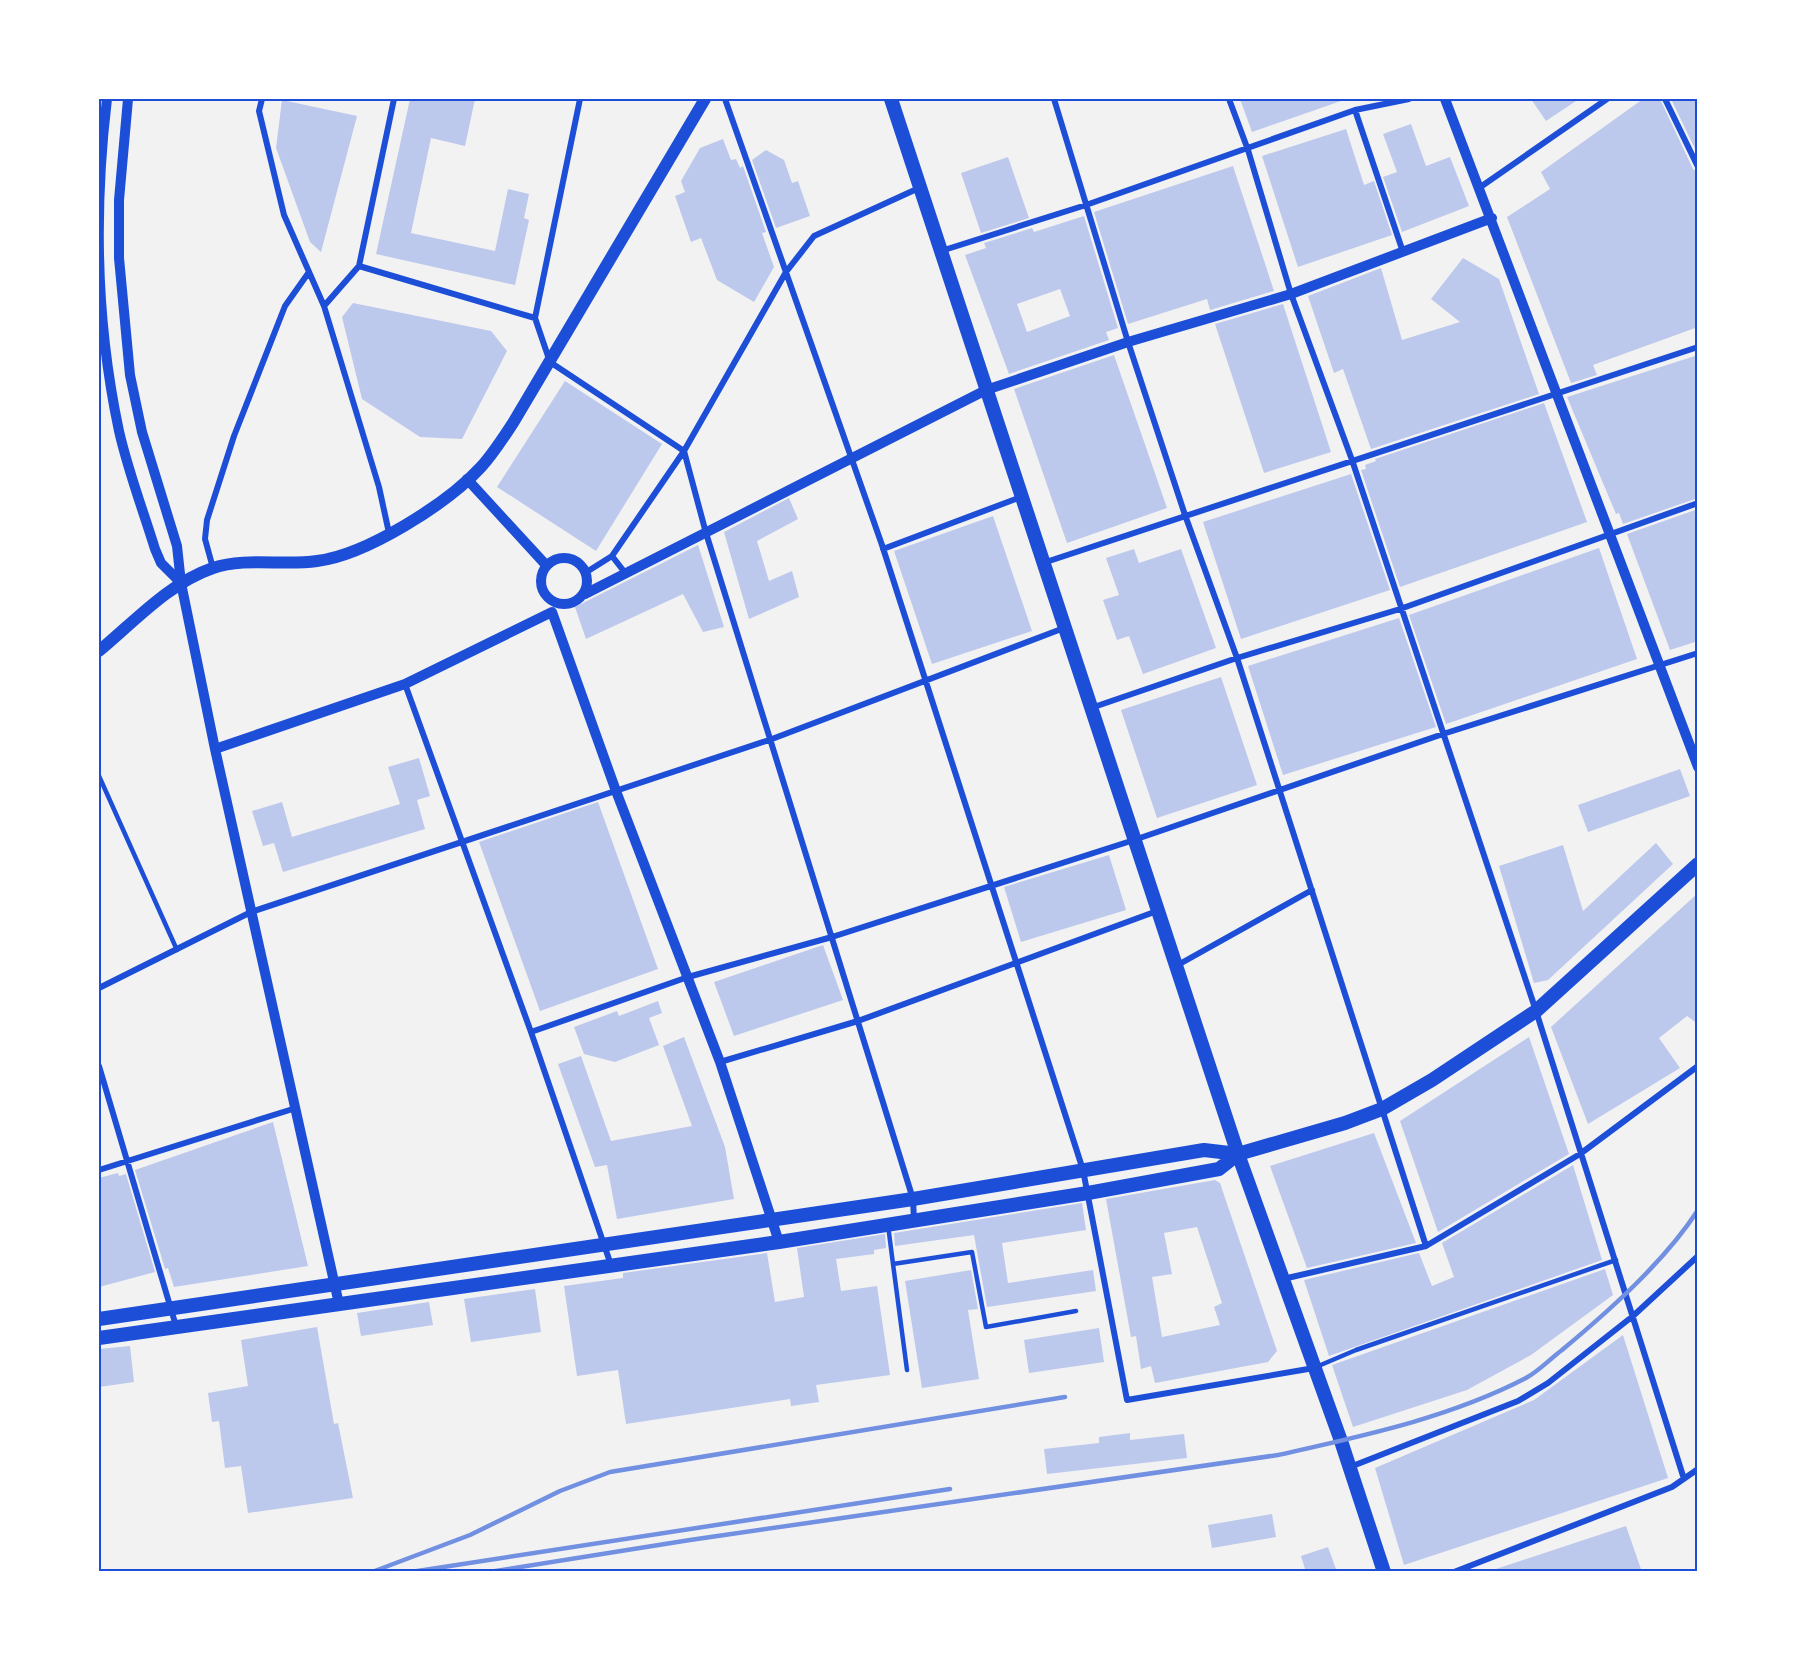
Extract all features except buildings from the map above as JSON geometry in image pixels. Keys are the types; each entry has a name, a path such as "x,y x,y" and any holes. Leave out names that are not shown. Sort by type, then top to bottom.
{"main road":[{"path":"99,651 181,583 213,568 239,563 315,561 342,557 362,549 415,518 481,467 513,423 705,99"},
{"path":"891,99 1175,966 1238,1154 1350,1467 1384,1572"},
{"path":"99,1338 779,1242 1088,1193 1219,1169 1238,1154 1345,1123 1382,1109 1432,1080 1536,1011 1698,864"},
{"path":"99,1319 913,1199 1204,1150 1238,1154"}],"street":[{"path":"107,99 99,228 102,300 111,382 119,432 155,549 161,563 181,583"},
{"path":"128,99 120,200 123,317 142,432 177,546 181,583 215,749 339,1304"},
{"path":"262,99 259,111 284,215 324,306 379,487 389,533"},
{"path":"324,306 359,266 394,99"},
{"path":"580,99 535,318 550,362 684,452 706,533 772,739 913,1199 914,1220"},
{"path":"725,99 883,549 1083,1170 1127,1400 1314,1368"},
{"path":"1054,99 1128,342 1185,515 1237,658 1426,1246"},
{"path":"1229,99 1248,150 1291,294 1352,460 1536,1011 1684,1479"},
{"path":"940,251 1248,150 1355,110 1409,99"},
{"path":"1445,99 1492,218 1698,767"},
{"path":"1479,188 1607,99"},
{"path":"1665,99 1698,167"},
{"path":"1355,110 1403,252"},
{"path":"585,573 612,556 684,452 786,272 814,236 920,188"},
{"path":"215,749 405,684 564,606 575,603 585,594 986,390 1128,342 1291,294 1492,218"},
{"path":"359,266 535,318"},
{"path":"213,568 205,539 207,520 234,436 285,306 309,272"},
{"path":"1043,563 1698,346"},
{"path":"467,479 546,565"},
{"path":"883,549 1021,496"},
{"path":"1091,708 1237,658 1400,609 1611,536 1698,503"},
{"path":"612,556 626,574"},
{"path":"585,594 588,580 582,566 572,559 555,559 546,565 540,576 542,591 549,600 616,791 720,1062 779,1242"},
{"path":"549,600 564,606"},
{"path":"99,988 251,912 772,739 1064,628"},
{"path":"531,1032 688,977 832,937 1134,840 1443,734 1698,653"},
{"path":"405,684 531,1032 611,1266"},
{"path":"1175,966 1312,890"},
{"path":"720,1062 858,1021 1157,911"},
{"path":"99,1066 176,1327"},
{"path":"1282,1279 1426,1246 1580,1154 1698,1066"},
{"path":"99,1170 296,1108"},
{"path":"1350,1467 1518,1401 1548,1383 1633,1316 1698,1256"},
{"path":"1454,1572 1672,1487 1698,1469"}],"lane":[{"path":"99,776 177,950"},
{"path":"888,1224 908,1370"},
{"path":"893,1264 972,1252 986,1327 1076,1311"},
{"path":"1314,1368 1356,1350 1616,1260"}],"railway":[{"path":"489,1572 690,1540 1278,1455 1341,1441 1436,1415 1497,1392 1535,1372 1598,1319 1635,1284 1669,1248 1698,1210"},
{"path":"372,1572 470,1535 560,1491 610,1472 1065,1397"},
{"path":"411,1572 950,1489"}]}
